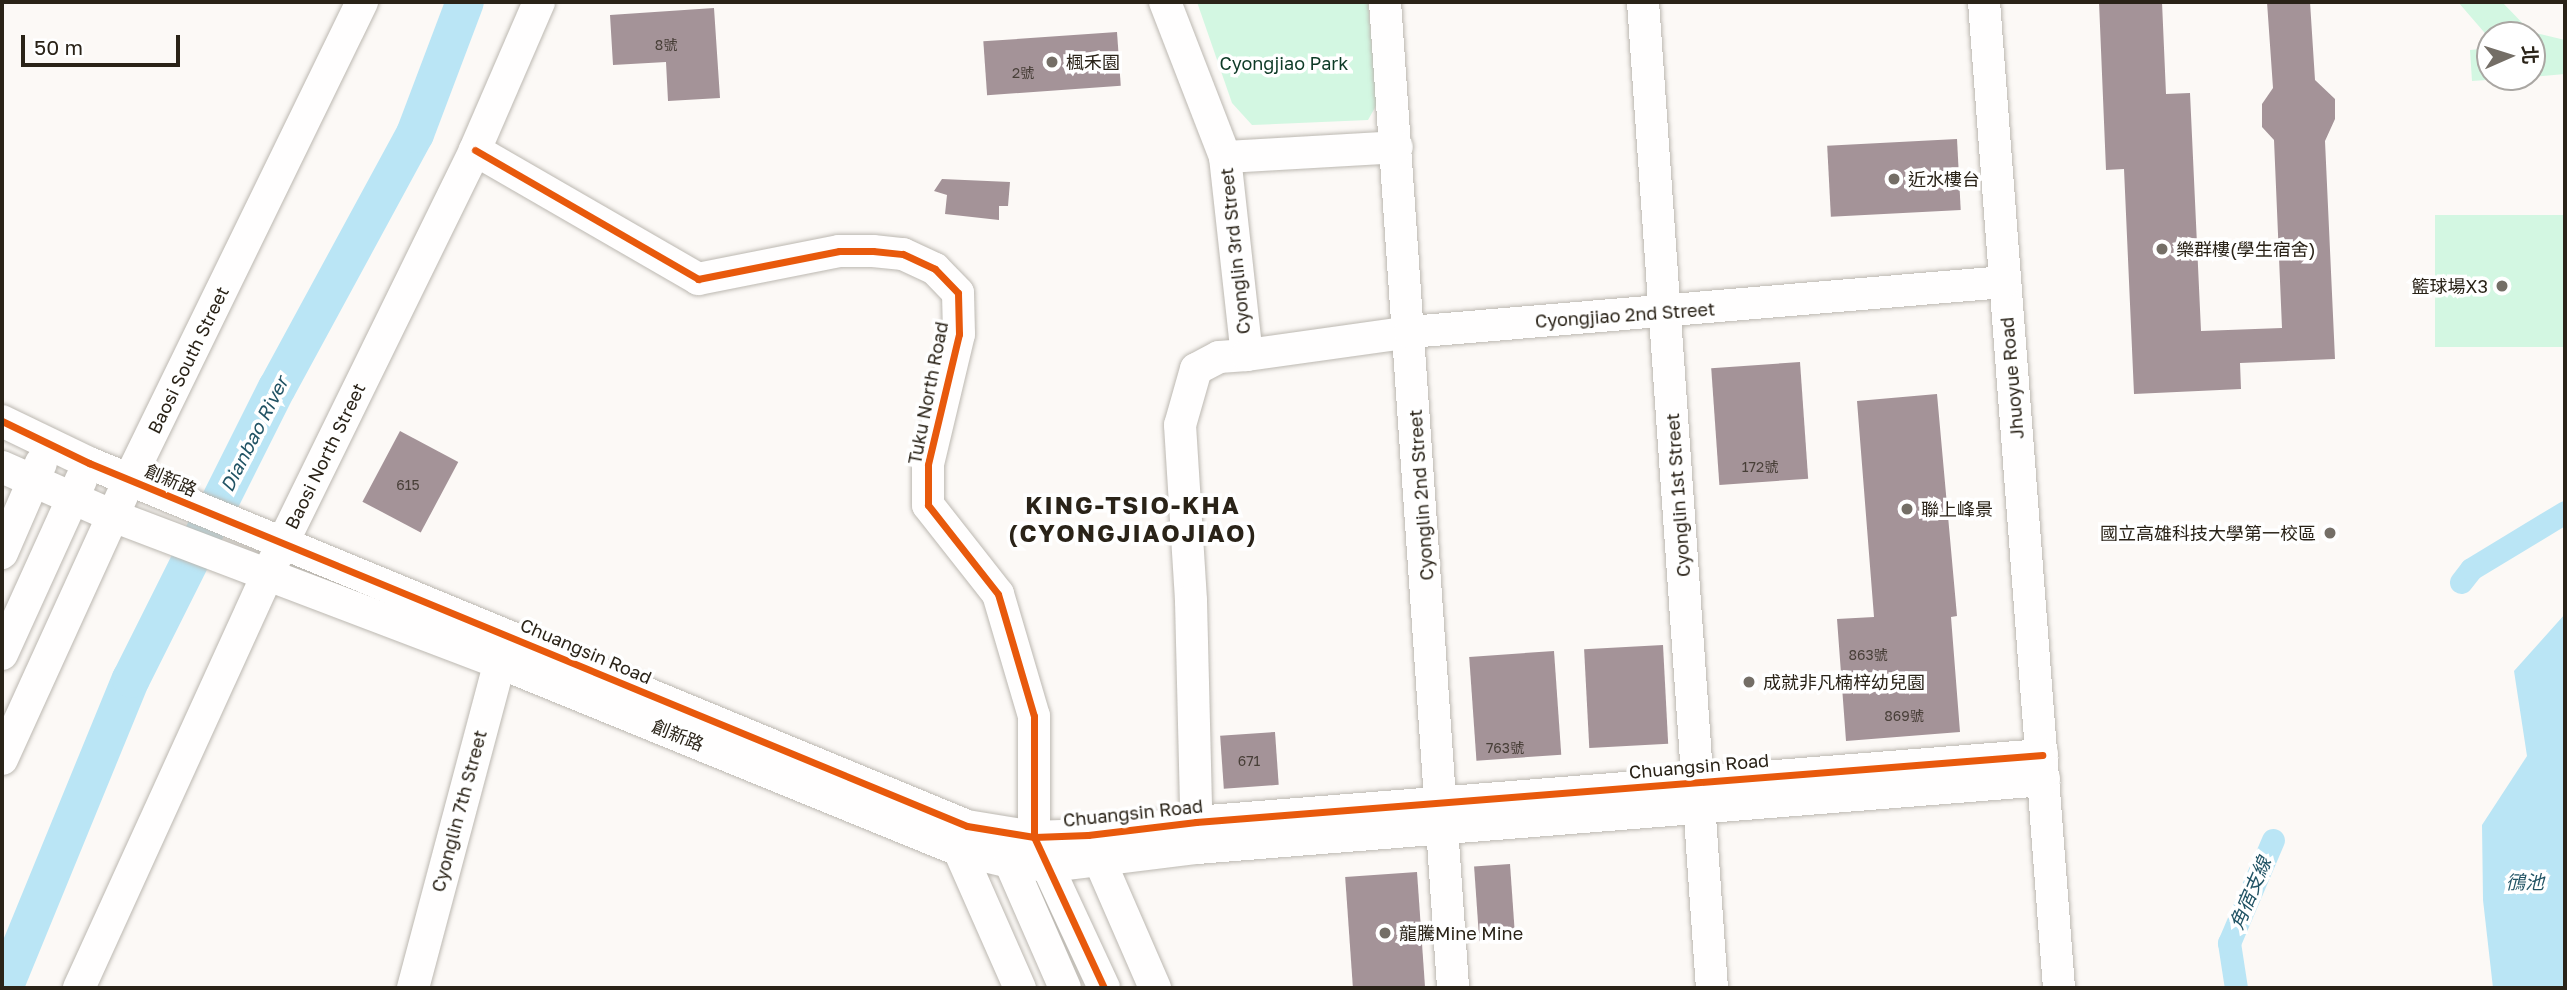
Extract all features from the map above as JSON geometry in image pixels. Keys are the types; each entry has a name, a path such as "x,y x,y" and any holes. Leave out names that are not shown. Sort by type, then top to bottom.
{"street":[{"name":"Baosi South Street","path":"2,759 122,519 362,2"},
{"name":"Baosi North Street","path":"79,988 258,572 475,150 539,2"},
{"name":"Cyonglin 3rd Street","path":"1165,2 1225,157 1247,355 1219,357 1196,369 1180,425 1191,601 1197,835"},
{"name":"Cyonglin 2nd Street","path":"1385,2 1410,332 1453,988"},
{"name":"Cyonglin 1st Street","path":"1643,2 1712,988"},
{"name":"Jhuoyue Road","path":"1984,2 2059,988"},
{"path":"1225,157 1397,147"},
{"name":"Tuku North Road","path":"475,150 698,279 839,251 873,251 903,254 935,269 958,293 959,334 928,464 928,505 998,594 1034,716 1034,837 1050,866 1104,988"},
{"name":"Cyongjiao 2nd Street","path":"1247,355 1410,332 1665,313 2004,282"},
{"name":"創新路","path":"2,421 48,445 273,540"},
{"path":"2,553 48,445"},
{"path":"2,654 89,463"},
{"path":"2,467 73,499 258,572 503,648"},
{"name":"Chuangsin Road","path":"273,540 503,648 963,838 1034,837 1094,848"},
{"name":"Cyonglin 7th Street","path":"413,988 503,648"},
{"name":"Chuangsin Road","path":"1050,866 1094,848 1197,835 2043,767"},
{"path":"1010,862 1034,837"},
{"path":"963,838 1010,862 1050,866"},
{"path":"963,838 1020,988"},
{"path":"1094,848 1155,988"},
{"path":"1010,862 1065,988"}],"green space":[{"name":"Cyongjiao Park","path":"1197,2 1368,2 1377,104 1368,120 1252,125 1232,103"},
{"path":"2458,2 2502,2 2520,21 2476,21"},
{"path":"2546,36 2565,40 2565,74 2546,76"},
{"path":"2476,49 2476,81 2472,81 2470,50"},
{"name":"籃球場X3","path":"2435,215 2565,215 2565,347 2435,347"}],"water":[{"name":"鴴池","path":"2565,614 2565,988 2493,988 2483,900 2482,825 2527,756 2514,671"}],"building":[{"name":"樂群樓(學生宿舍)","path":"2099,2 2162,2 2166,94 2190,93 2201,331 2282,328 2274,140 2262,127 2262,104 2273,88 2267,2 2310,2 2315,80 2335,99 2335,119 2325,141 2335,359 2240,363 2241,389 2134,394 2124,169 2106,170"},
{"path":"714,8 720,98 668,101 666,62 613,65 610,15"},
{"name":"楓禾園","path":"1117,32 1121,86 987,95 983,41"},
{"name":"近水樓台","path":"1957,139 1961,210 1831,217 1827,146"},
{"path":"942,179 1010,182 1008,206 999,206 999,220 945,214 947,195 934,191"},
{"path":"1800,362 1808,479 1719,485 1711,368"},
{"path":"1937,394 1957,616 1951,617 1960,732 1846,741 1837,619 1874,617 1857,401"},
{"path":"400,431 458,462 421,533 362,502"},
{"path":"1663,645 1668,744 1589,748 1584,649"},
{"path":"1554,651 1561,755 1476,761 1469,657"},
{"path":"1275,732 1279,785 1224,789 1220,736"},
{"path":"1510,864 1515,939 1479,941 1474,867"},
{"name":"龍騰Mine Mine","path":"1417,872 1425,988 1353,988 1345,877"}],"waterway":[{"name":"Dianbao River","path":"4,988 131,679 277,388 415,134 465,2"},
{"name":"角宿支線","path":"2461,582 2471,569 2565,512"},
{"name":"角宿支線","path":"2236,988 2229,943 2273,840"}],"cycle path":[{"path":"475,150 698,279 839,251 873,251 903,254 935,269 958,293 959,334 928,464 928,505 998,594 1034,716 1034,837 1104,988"},
{"path":"2,421 89,463 967,826 1034,837 1088,835 1196,822 2042,755"}],"place":[{"name":"楓禾園","path":"1052,62"},
{"name":"近水樓台","path":"1894,179"},
{"name":"樂群樓(學生宿舍)","path":"2162,249"},
{"name":"籃球場X3","path":"2502,286"},
{"name":"聯上峰景","path":"1907,509"},
{"name":"國立高雄科技大學第一校區","path":"2330,533"},
{"name":"成就非凡楠梓幼兒園","path":"1749,682"},
{"name":"龍騰Mine Mine","path":"1385,933"}],"district":[{"name":"KING-TSIO-KHA (CYONGJIAOJIAO)","path":"1133,519"}]}
